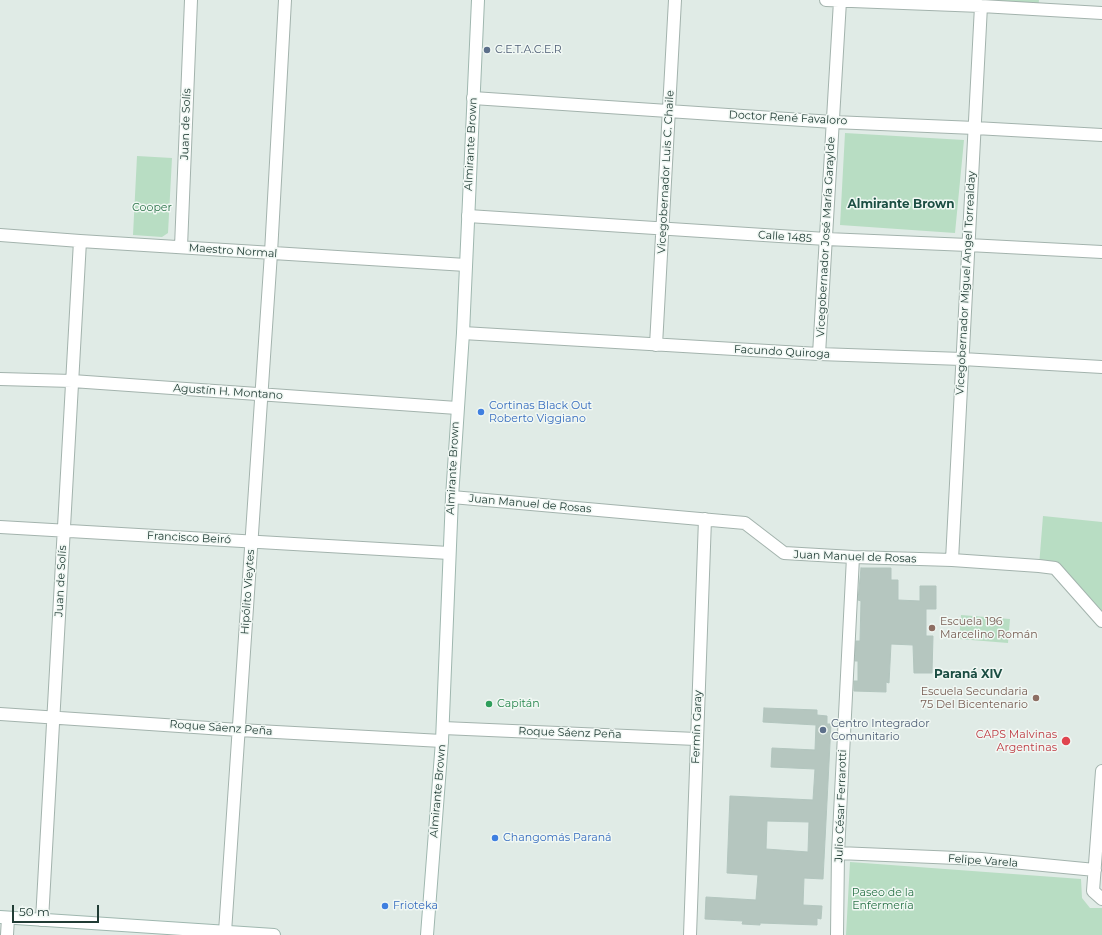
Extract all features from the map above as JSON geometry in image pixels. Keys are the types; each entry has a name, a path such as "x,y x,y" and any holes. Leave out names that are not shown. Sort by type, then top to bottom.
{"street":[{"name":"Juan de Solís","path":"181,247 191,0"},
{"name":"Hipólito Vieytes","path":"225,932 262,395 285,0"},
{"name":"Almirante Brown","path":"427,935 443,728 449,553 457,408 463,333 478,0"},
{"name":"Vicegobernador Luis C. Chaile","path":"656,345 675,0"},
{"path":"826,0 981,6 1039,5 1102,13"},
{"name":"Vicegobernador José María Garaylde","path":"819,354 840,1"},
{"name":"Vicegobernador Miguel Angel Torrealday","path":"952,560 981,6"},
{"name":"Doctor René Favaloro","path":"473,98 833,122 1102,135"},
{"name":"Calle 1485","path":"468,216 826,239 1102,252"},
{"name":"Maestro Normal","path":"0,235 466,265"},
{"name":"Juan de Solís","path":"42,920 80,241"},
{"name":"Facundo Quiroga","path":"463,333 819,354 962,359 1102,367"},
{"name":"Agustín H. Montano","path":"0,379 72,381 457,408"},
{"name":"Juan Manuel de Rosas","path":"452,497 745,523 784,553 853,558 952,560 1055,568 1102,621"},
{"name":"Fermín Garay","path":"690,935 705,520"},
{"name":"Francisco Beiró","path":"0,527 449,553"},
{"name":"Julio César Ferrarotti","path":"836,935 838,853 853,558"},
{"name":"Roque Sáenz Peña","path":"0,714 239,730 442,741"},
{"name":"Roque Sáenz Peña","path":"443,728 696,739"},
{"path":"1102,771 1093,891 1102,899"},
{"name":"Felipe Varela","path":"838,853 981,859 1095,870"},
{"path":"7,935 4,918 274,935"}],"green space":[{"path":"992,0 1039,0 1038,11 991,7"},
{"path":"845,133 964,140 955,233 840,225"},
{"name":"Cooper","path":"137,156 172,158 168,233 162,237 133,235"},
{"path":"1043,516 1102,522 1102,621 1055,568 1039,566"},
{"path":"961,615 1010,619 1008,643 959,639"},
{"name":"Paseo de la Enfermería","path":"850,862 1081,879 1082,898 1090,908 1102,908 1102,935 846,935"}],"building":[{"path":"861,568 891,568 891,580 898,580 898,600 920,601 920,586 936,586 936,609 926,609 926,636 933,636 932,673 914,673 913,645 891,644 889,683 886,682 886,692 854,691 854,681 858,681 858,661 855,661 856,641 860,641 861,601 858,600"},
{"path":"764,708 817,710 817,715 827,716 827,724 831,724 823,879 804,878 803,905 822,906 821,919 817,918 817,925 760,923 760,925 742,924 743,921 705,919 706,897 756,900 758,875 727,873 730,796 813,800 815,769 771,767 772,748 815,750 816,725 763,722","holes":["767,821 809,822 808,852 766,849"]}],"place":[{"name":"C.E.T.A.C.E.R","path":"487,50"},
{"name":"Cortinas Black Out Roberto Viggiano","path":"481,412"},
{"name":"Escuela 196 Marcelino Román","path":"932,628"},
{"name":"Escuela Secundaria 75 Del Bicentenario","path":"1036,698"},
{"name":"Capitán","path":"489,704"},
{"name":"Centro Integrador Comunitario","path":"823,730"},
{"name":"CAPS Malvinas Argentinas","path":"1066,741"},
{"name":"Changomás Paraná","path":"495,838"},
{"name":"Frioteka","path":"385,906"}],"district":[{"name":"Almirante Brown","path":"901,204"},
{"name":"Paraná XIV","path":"968,674"}]}
